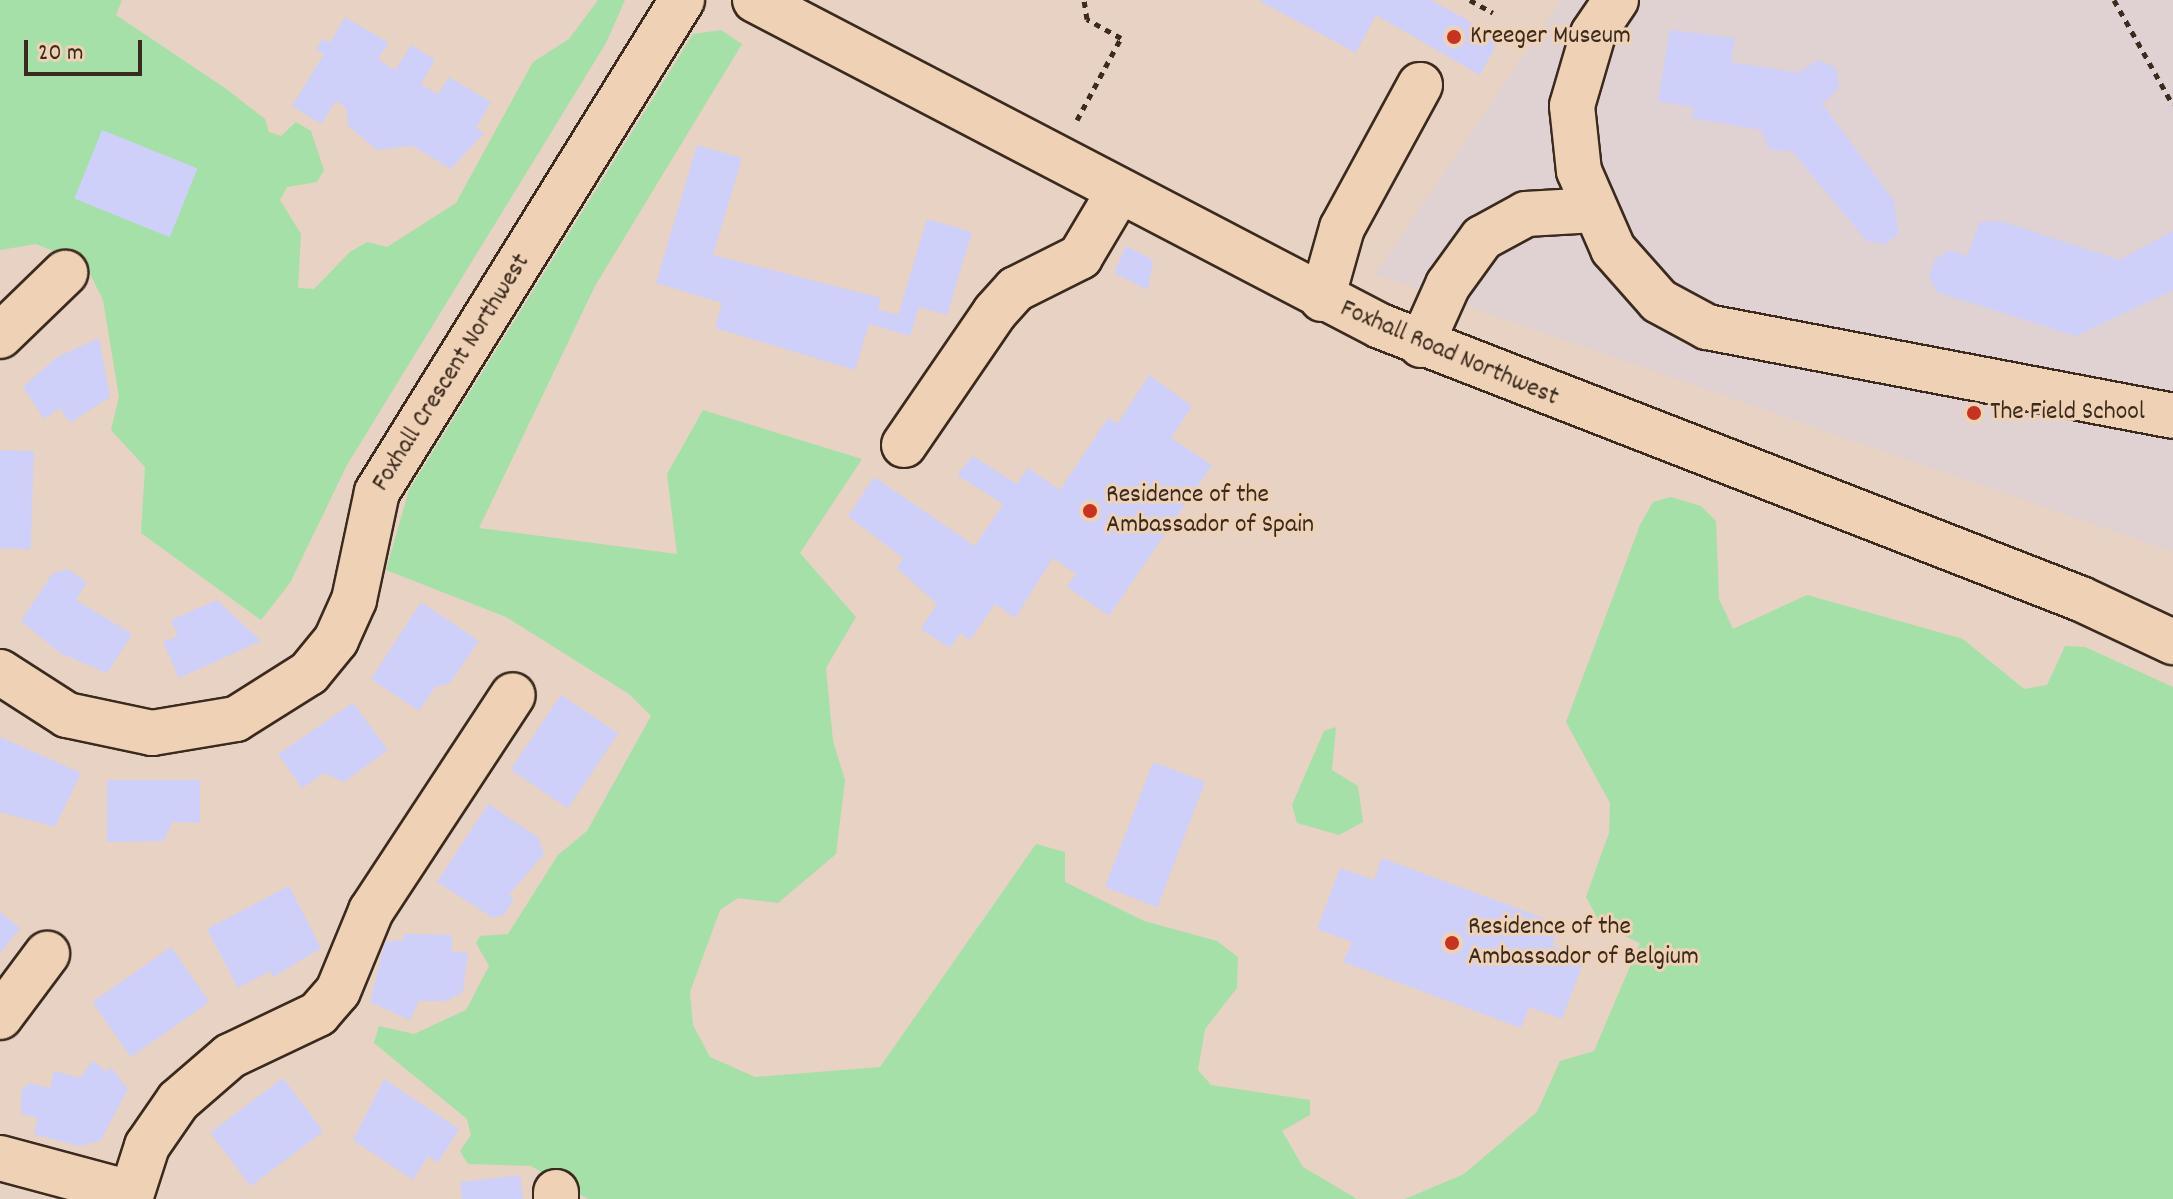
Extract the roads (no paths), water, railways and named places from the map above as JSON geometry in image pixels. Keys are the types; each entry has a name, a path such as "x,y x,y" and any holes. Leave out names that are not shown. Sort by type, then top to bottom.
{"street":[{"name":"Foxhall Crescent Northwest","path":"0,672 67,715 152,733 236,719 309,673 336,640 354,600 377,492 682,0"},
{"name":"Foxhall Road Northwest","path":"755,0 1322,299 1421,345 2081,599 2173,642"},
{"path":"1616,0 1593,34 1572,106 1580,176 1613,249 1659,301 1707,327 2168,411"},
{"path":"1322,299 1342,228 1420,85"},
{"path":"904,445 995,312 1016,289 1080,257 1118,193"},
{"path":"1421,345 1448,285 1482,238 1526,214 1595,210"},
{"path":"0,336 65,273"},
{"path":"0,1158 130,1196 157,1127 194,1085 230,1056 318,1014 338,991 388,883 513,695"},
{"path":"0,1017 47,954"}],"place":[{"name":"Kreeger Museum","path":"1454,37"},
{"name":"The Field School","path":"1974,413"},
{"name":"Residence of the Ambassador of Spain","path":"1090,511"},
{"name":"Residence of the Ambassador of Belgium","path":"1452,943"}]}
